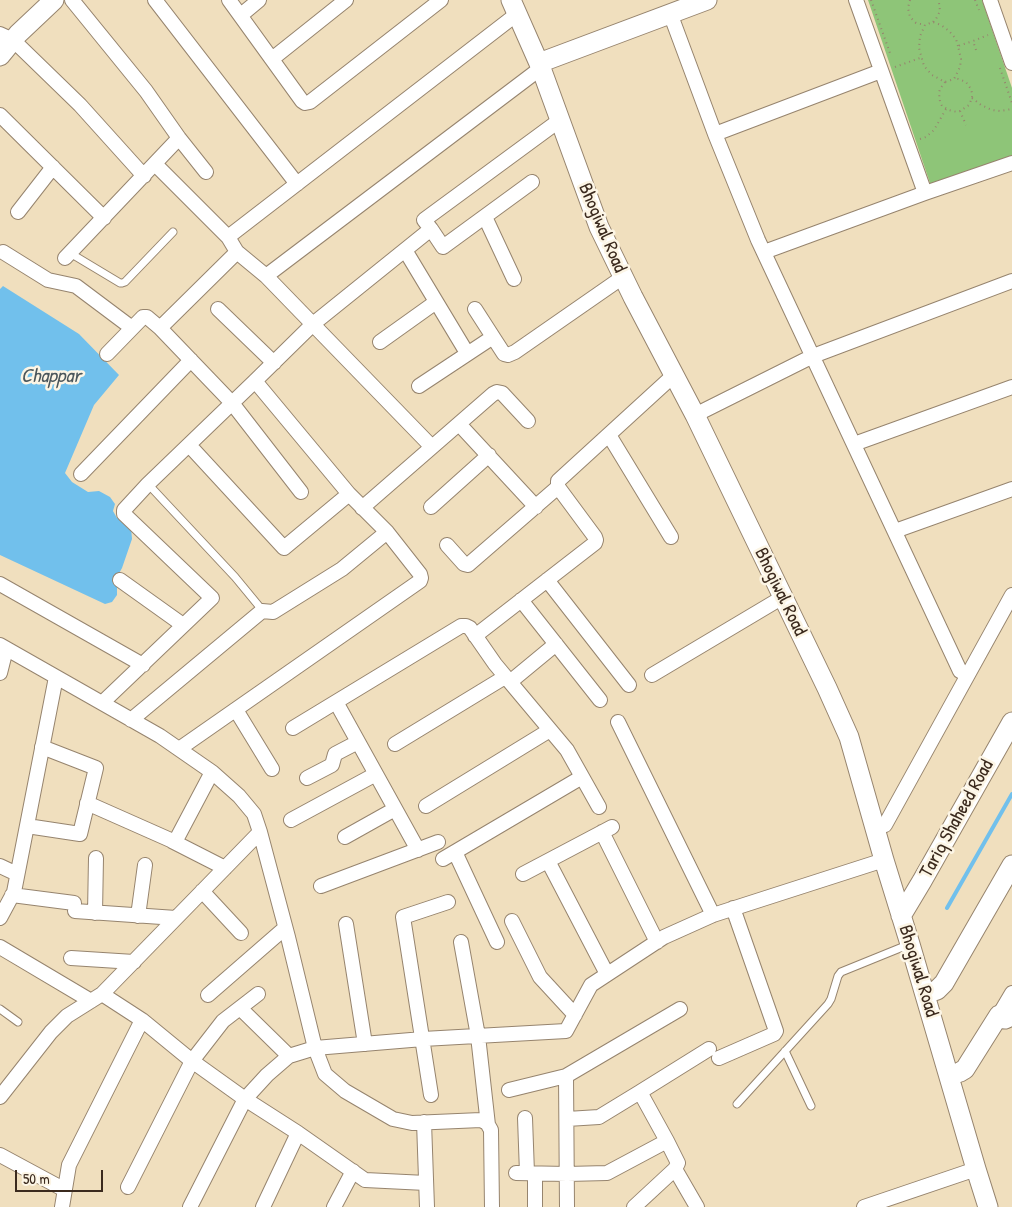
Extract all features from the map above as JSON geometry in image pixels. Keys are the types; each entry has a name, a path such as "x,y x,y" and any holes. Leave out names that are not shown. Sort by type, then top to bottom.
{"main road":[{"path":"0,56 6,37 54,0"},
{"path":"540,66 670,13 707,0"},
{"name":"Bhogiwal Road","path":"514,7 540,66 599,227 695,415 849,737 988,1207"},
{"name":"Tariq Shaheed Road","path":"901,916 1012,722"},
{"path":"925,994 937,990 944,983 1012,865"},
{"path":"949,1076 965,1069 1005,1016"}],"street":[{"path":"72,0 146,91 206,172"},
{"path":"155,0 297,184"},
{"path":"229,0 302,101 306,103 310,102 441,0"},
{"path":"241,15 260,0"},
{"path":"272,59 346,0"},
{"path":"856,0 888,69 924,193"},
{"path":"990,0 1012,62"},
{"path":"228,238 514,7"},
{"path":"670,13 715,134 758,240 960,671 967,675"},
{"path":"6,37 80,106 144,176"},
{"path":"266,276 540,66"},
{"path":"715,134 888,69"},
{"path":"0,115 104,218"},
{"path":"532,182 443,247 424,220 560,120"},
{"path":"67,256 179,138"},
{"path":"764,252 1012,163"},
{"path":"156,164 228,238 237,252 266,276 432,446"},
{"path":"18,212 53,167"},
{"path":"485,216 514,279"},
{"path":"102,703 212,598 124,514 124,510 148,484 313,324 431,229"},
{"path":"405,250 467,353"},
{"path":"3,252 48,280 76,286 132,328"},
{"path":"160,328 237,252"},
{"path":"475,308 504,354 508,355 623,277"},
{"path":"695,415 813,356 1012,281"},
{"path":"380,342 436,302"},
{"path":"218,310 274,363"},
{"path":"107,354 132,328 145,316 147,317 160,328 232,403 301,492"},
{"path":"419,386 493,337"},
{"path":"81,474 191,360"},
{"path":"475,636 595,543 595,537 558,487 558,481 674,376"},
{"path":"179,749 420,581 421,578 420,574 387,532 348,494 256,381"},
{"path":"854,444 1012,387"},
{"path":"362,508 493,394 502,393 528,421"},
{"path":"459,424 536,507"},
{"path":"609,435 671,538"},
{"path":"188,445 284,548 348,494"},
{"path":"431,507 489,455"},
{"path":"447,546 464,564 468,565 558,487"},
{"path":"895,531 1012,489"},
{"path":"131,720 263,610 273,612 342,569 387,532"},
{"path":"120,580 183,626"},
{"path":"547,580 629,685"},
{"path":"0,584 143,665"},
{"path":"875,828 885,825 1012,595"},
{"path":"652,675 783,598"},
{"path":"521,600 600,700"},
{"path":"292,728 461,626 466,626 470,628 507,679 567,750 599,807"},
{"path":"395,744 507,679 556,644"},
{"path":"0,673 3,647 160,736 212,772 239,796 254,814 260,832 286,928 314,1048 325,1074 345,1090 393,1119 412,1123 481,1120 486,1123 491,1130 492,1207"},
{"path":"0,918 12,895 18,874 56,677"},
{"path":"336,702 418,850"},
{"path":"236,710 272,769"},
{"path":"618,722 713,915"},
{"path":"426,806 550,730"},
{"path":"307,778 332,765 335,754 358,742"},
{"path":"27,826 80,834 96,768 42,747"},
{"path":"172,841 175,842 212,772"},
{"path":"291,820 376,774"},
{"path":"497,942 449,856 582,777"},
{"path":"87,803 172,841 225,868"},
{"path":"344,837 395,809"},
{"path":"523,874 607,829 657,942"},
{"path":"0,1098 51,1032 67,1016 97,998 260,832"},
{"path":"321,886 438,842"},
{"path":"95,913 96,858"},
{"path":"190,1207 245,1100 267,1075 289,1056 314,1048 423,1038 566,1031 592,985 664,937 733,908 884,860"},
{"path":"548,861 607,974"},
{"path":"138,916 145,865"},
{"path":"0,866 18,874"},
{"path":"202,891 241,933"},
{"path":"12,895 95,913 176,918"},
{"path":"431,1095 403,917 448,902"},
{"path":"566,1119 599,1117 640,1092 714,1054 774,1034 776,1031 733,908"},
{"path":"512,921 540,977 575,1015"},
{"path":"346,924 366,1044"},
{"path":"208,995 286,928"},
{"path":"461,942 478,1036 488,1125"},
{"path":"0,947 142,1020 192,1061 245,1100 298,1133 366,1180 426,1183"},
{"path":"71,958 134,962"},
{"path":"1005,1016 1012,993"},
{"path":"128,1187 192,1061 223,1021 258,994"},
{"path":"240,1008 289,1056"},
{"path":"509,1090 566,1076 680,1009"},
{"path":"62,1207 68,1165 142,1020"},
{"path":"566,1076 567,1207"},
{"path":"634,1207 675,1169 678,1162 640,1092"},
{"path":"525,1118 526,1173 535,1207"},
{"path":"424,1122 427,1207"},
{"path":"263,1207 298,1133"},
{"path":"526,1173 607,1173 667,1141"},
{"path":"0,1155 65,1190"},
{"path":"864,1207 976,1168"},
{"path":"675,1169 697,1207"},
{"path":"334,1207 354,1171"}],"lane":[{"path":"67,256 122,283 126,282 173,232"},
{"path":"148,484 235,577 263,610"},
{"path":"737,1104 832,999 838,976 841,972 910,944"},
{"path":"0,1009 18,1022"},
{"path":"785,1051 811,1106"}],"path":[{"path":"871,0 892,59"},
{"path":"910,0 908,8 910,17 916,23 925,25 933,22 938,16 940,11 938,0"},
{"path":"933,22 941,25 956,39 961,59 960,67 954,79"},
{"path":"925,25 919,40 920,58 927,72 937,79 946,82"},
{"path":"958,46 988,35"},
{"path":"973,41 976,50"},
{"path":"888,69 920,58"},
{"path":"954,79 966,82 971,89 972,98 967,107 953,112 946,109 940,102 939,93 946,82 954,79"},
{"path":"972,98 992,110 1000,111 1012,108"},
{"path":"920,139 926,137 934,130 946,109"},
{"path":"960,111 966,125"}],"green space":[{"path":"868,0 982,0 1012,88 1012,156 931,186"}],"water":[{"name":"Chappar","path":"3,286 79,334 119,375 94,405 65,473 72,482 88,492 99,491 110,497 115,504 113,511 117,518 125,517 131,527 132,539 117,577 117,595 112,602 105,604 0,555 0,289"}],"waterway":[{"path":"947,908 1012,794"}]}
